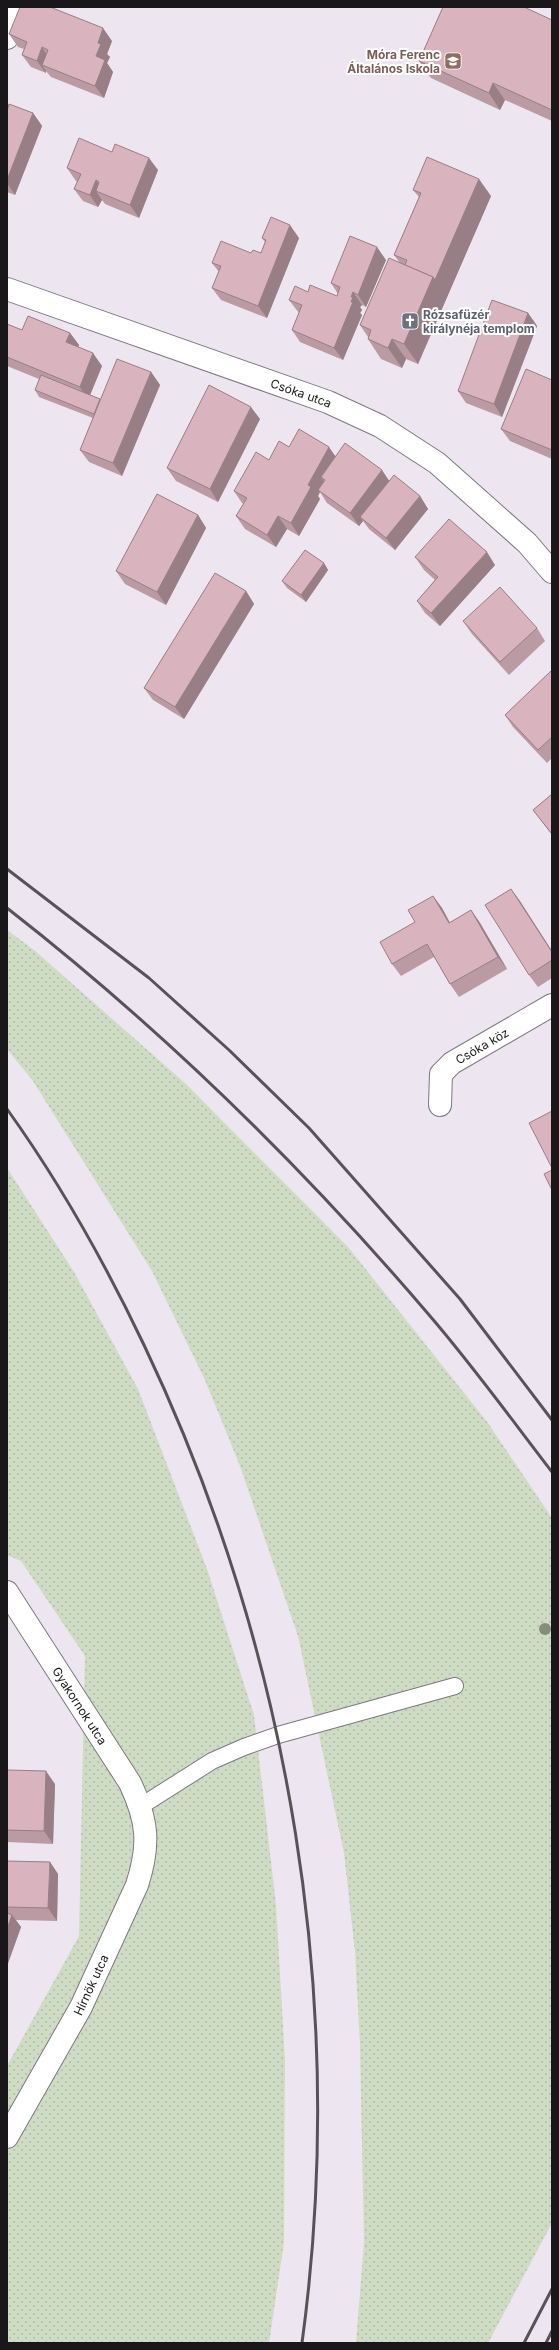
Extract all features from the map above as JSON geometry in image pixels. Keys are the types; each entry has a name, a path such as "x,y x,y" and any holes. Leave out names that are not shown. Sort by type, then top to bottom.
{"street":[{"path":"7,38 19,7"},
{"name":"Csóka utca","path":"7,289 328,402 380,426 437,463 527,543 552,572"},
{"name":"Csóka köz","path":"440,1105 441,1074 452,1063 552,1005"},
{"name":"Gyakornok utca","path":"7,1592 115,1758 143,1814"},
{"name":"Hírnök utca","path":"9,2131 82,2007 137,1885 144,1864 147,1843 143,1814"}],"lane":[{"path":"143,1814 212,1761 244,1747 455,1686"}],"green space":[{"path":"7,930 34,950 186,1084 348,1247 488,1423 552,1518 552,2223 488,2343 356,2343 364,2242 360,2044 355,1952 344,1853 298,1636 240,1466 205,1380 152,1271 33,1081 7,1049"},
{"path":"7,1168 74,1272 138,1389 207,1569 254,1715 276,1905 285,2061 284,2242 269,2343 7,2343 7,2066 79,1936 85,1656 21,1561 7,1555"}],"building":[{"path":"20,7 50,7 103,28 98,43 101,44 96,56 105,60 95,86 42,65 48,50 42,47 37,61 22,55 27,42 9,34"},
{"path":"443,7 524,7 552,20 552,110 493,83 489,93 419,61"},
{"path":"9,104 33,113 7,180 7,111"},
{"path":"79,138 112,152 115,144 149,158 130,205 96,191 99,182 96,180 90,195 74,189 81,174 67,168"},
{"path":"427,157 479,179 435,280 433,277 405,265 407,260 394,255 421,193 413,190"},
{"path":"271,217 290,225 258,306 212,288 221,266 212,263 221,241 251,253 253,250 261,253 266,240 262,238"},
{"path":"350,236 377,247 358,295 353,292 351,302 353,302 334,348 292,330 302,305 289,300 295,286 308,292 310,285 337,296 340,287 331,283"},
{"path":"389,258 433,277 404,344 392,339 388,348 368,339 371,330 360,325"},
{"path":"492,300 528,313 494,404 458,391"},
{"path":"28,316 70,333 66,342 93,353 80,387 7,357 7,324 22,330"},
{"path":"117,359 151,372 113,463 80,450"},
{"path":"526,369 552,380 552,450 501,429"},
{"path":"41,375 100,399 94,414 35,390"},
{"path":"209,385 251,407 210,489 167,468"},
{"path":"299,429 329,447 308,485 311,487 291,523 278,516 267,535 236,516 247,498 234,491 256,452 269,460 279,441 289,447"},
{"path":"345,443 382,470 350,513 318,490 325,480 321,477"},
{"path":"394,475 420,496 386,538 360,517"},
{"path":"157,494 198,515 157,592 116,571"},
{"path":"449,519 487,552 431,613 417,601 438,577 415,557"},
{"path":"305,550 324,563 301,595 282,581"},
{"path":"215,573 246,591 175,707 144,688"},
{"path":"500,587 537,628 500,662 463,621"},
{"path":"552,670 552,737 538,750 505,715"},
{"path":"552,794 552,834 533,810"},
{"path":"511,889 552,952 552,960 529,975 485,905"},
{"path":"433,896 449,923 471,910 498,957 450,984 427,944 392,964 380,942 415,922 408,910"},
{"path":"552,1111 552,1168 529,1123"},
{"path":"552,1170 552,1190 544,1174"},
{"path":"7,1770 46,1771 44,1831 7,1830"},
{"path":"7,1861 50,1862 48,1908 7,1907"},
{"path":"7,1913 12,1915 7,1929"}],"railway":[{"path":"7,869 149,978 229,1050 309,1128 460,1299 552,1420"},
{"path":"7,908 121,1002 175,1051 281,1153 332,1206 430,1316 477,1374 552,1472"},
{"path":"7,1109 27,1137 81,1224 114,1284 144,1345 195,1463 237,1584 271,1707 295,1833 311,1960 317,2088 314,2215 302,2343"},
{"path":"524,2343 552,2289"},
{"path":"546,2343 552,2331"}],"place":[{"name":"Móra Ferenc Általános Iskola","path":"453,61"},
{"name":"Rózsafüzér királynéja templom","path":"410,321"}]}
